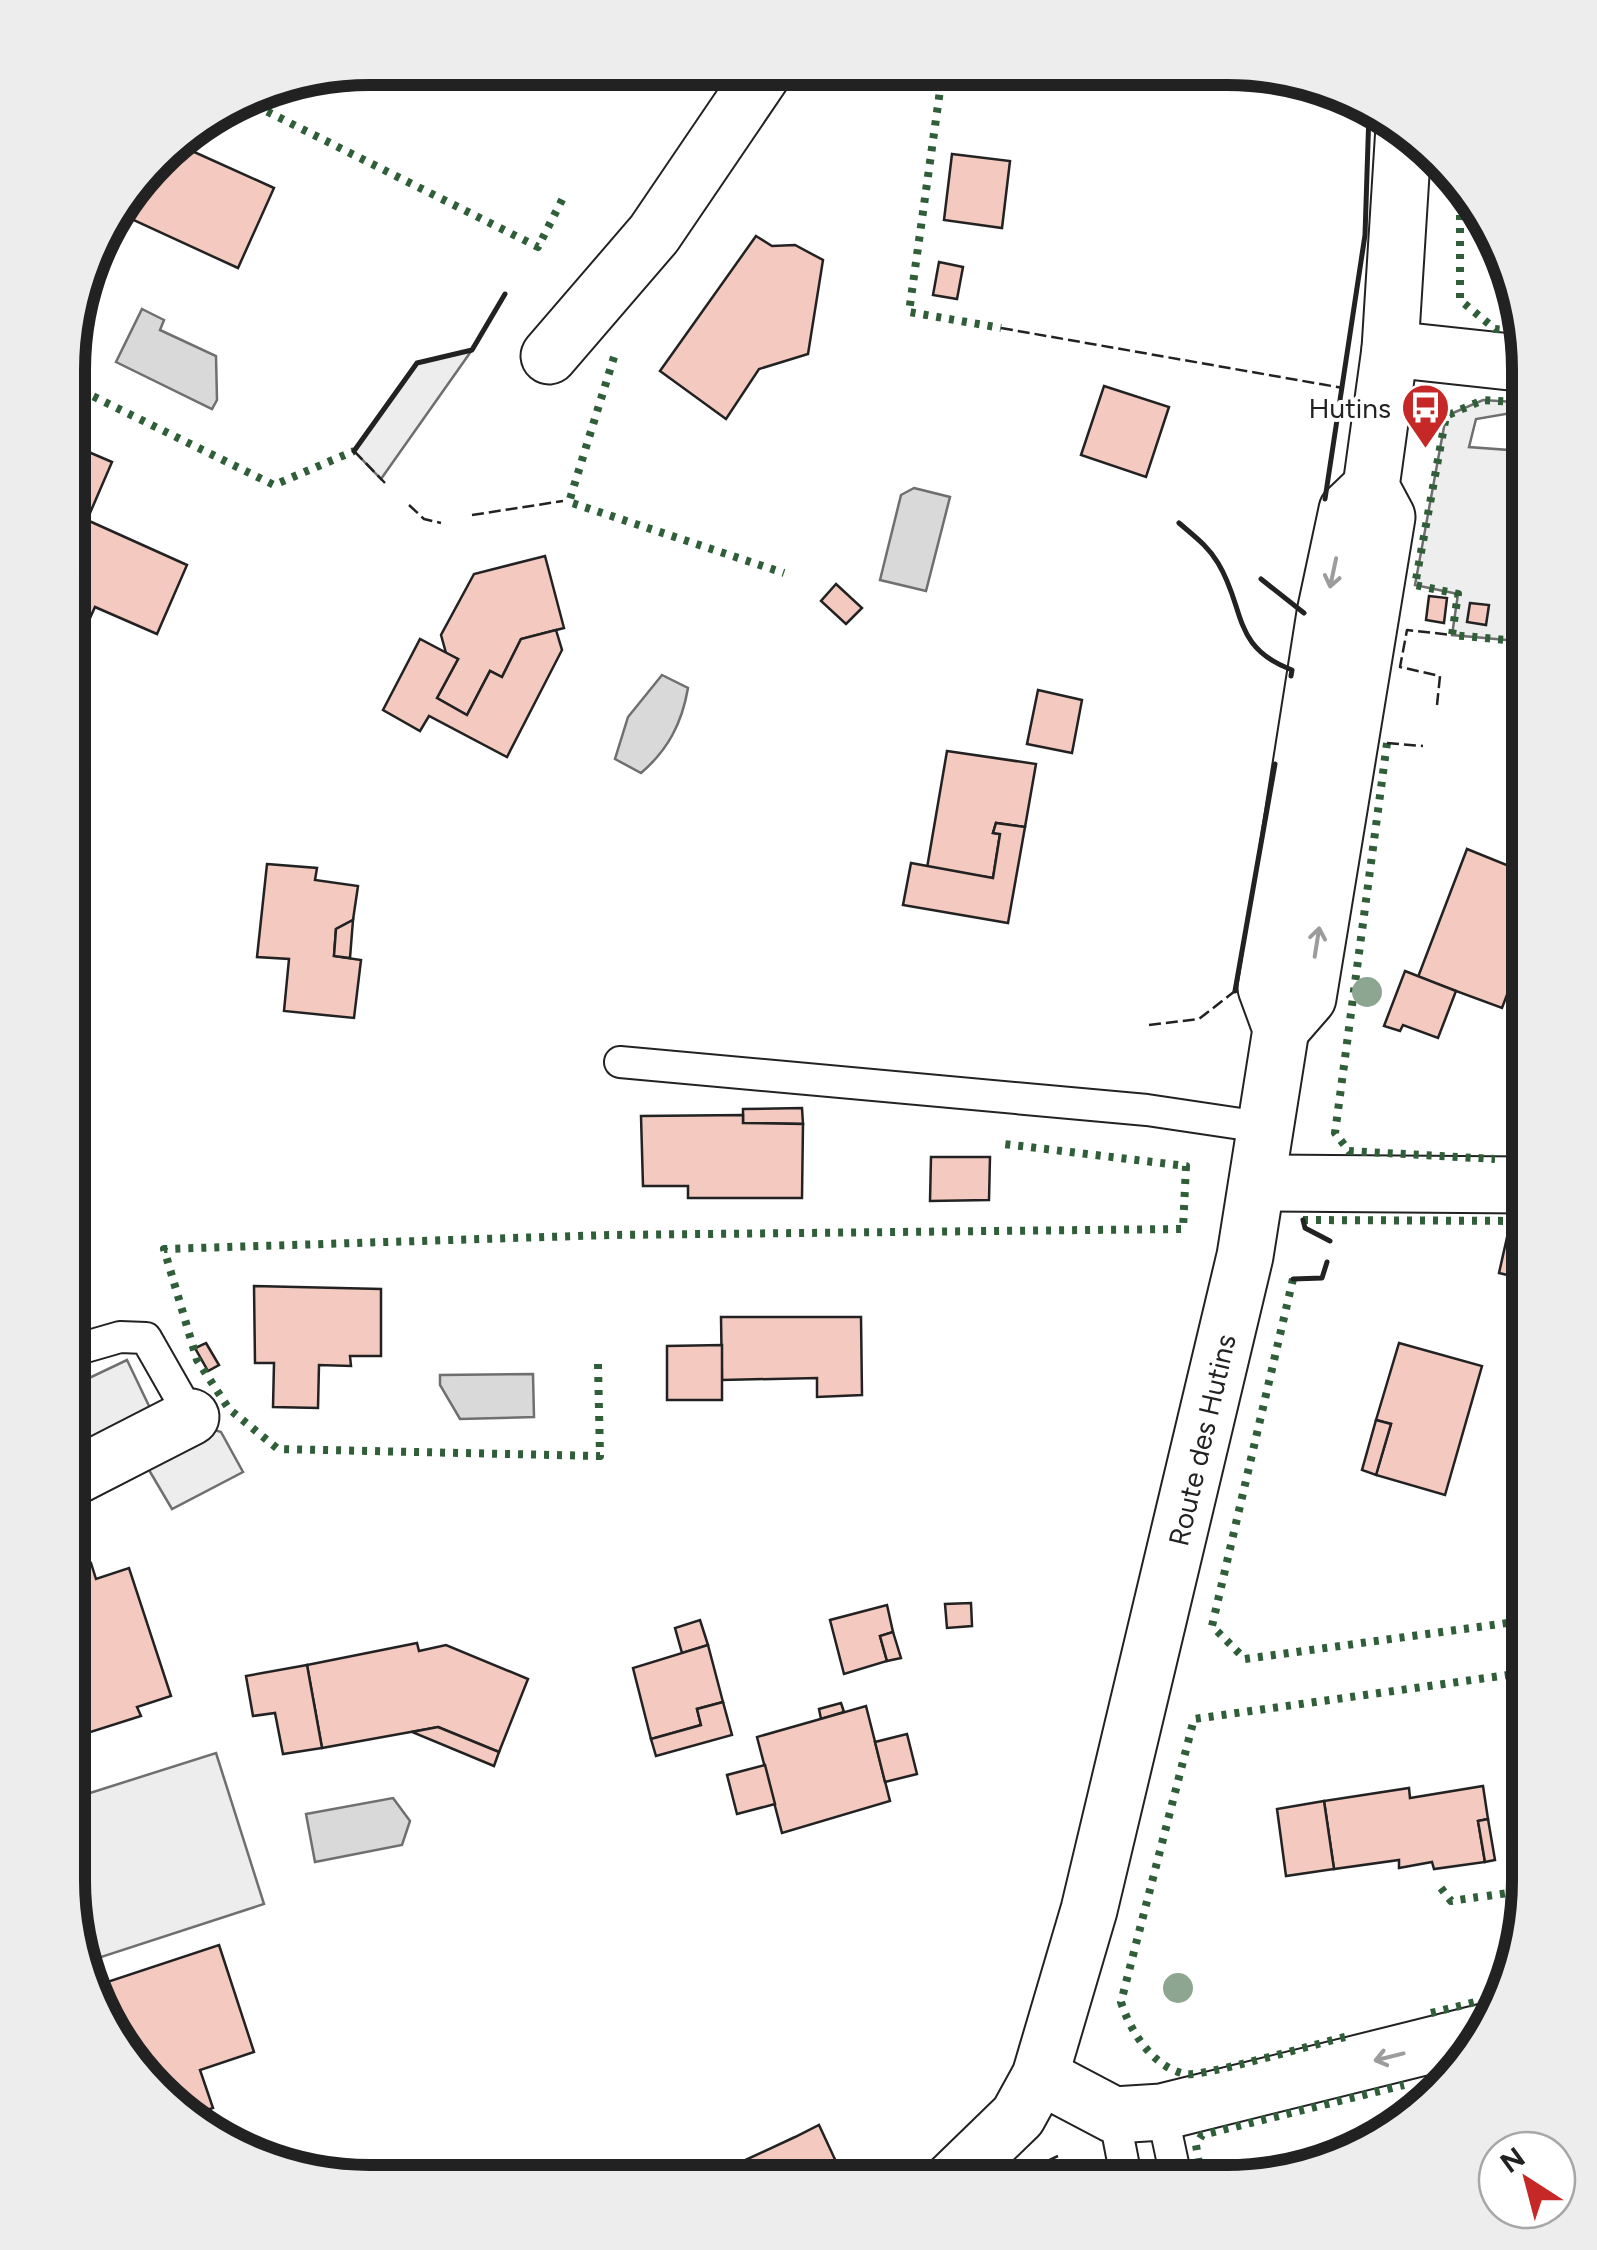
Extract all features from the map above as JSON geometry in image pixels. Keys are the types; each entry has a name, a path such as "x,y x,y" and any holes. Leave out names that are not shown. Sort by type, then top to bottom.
{"street":[{"path":"548,356 654,234 755,85"},
{"name":"Route des Hutins","path":"968,2165 1018,2116 1040,2076 1089,1910 1146,1682 1245,1256 1281,1028 1266,988 1347,672 1347,510 1371,487 1390,349 1403,147"},
{"path":"1390,349 1512,362"},
{"path":"1257,1183 1511,1186"},
{"path":"85,1471 191,1417"},
{"path":"1040,2076 1138,2113 1465,2036"}],"lane":[{"path":"620,1062 1147,1110 1268,1128"},
{"path":"85,1347 120,1337 146,1338 191,1417"},
{"path":"1130,2165 1138,2113"},
{"path":"1138,2113 1167,2165"}],"shaded area":[{"path":"142,309 164,320 160,330 216,356 217,400 212,409 116,362"},
{"path":"472,350 381,479 354,451 417,363"},
{"path":"1483,400 1512,402 1512,413 1476,419 1469,447 1512,450 1512,640 1452,635 1458,594 1415,585 1446,416"},
{"path":"914,488 950,497 926,591 880,580 901,495"},
{"path":"662,675 688,688 678,724 666,745 641,773 615,759 628,717"},
{"path":"127,1360 150,1408 221,1432 243,1472 172,1509 149,1470 85,1503 85,1380"},
{"path":"533,1374 534,1417 460,1419 440,1385 440,1375"},
{"path":"216,1753 264,1904 97,1959 87,1917 85,1795"},
{"path":"393,1798 410,1821 402,1845 315,1862 306,1814"}],"building":[{"path":"190,150 274,188 238,268 129,218 156,182"},
{"path":"952,154 1010,161 1002,228 944,220"},
{"path":"756,236 772,246 795,245 823,260 808,354 759,369 726,419 660,371"},
{"path":"939,262 963,267 957,299 933,295"},
{"path":"1104,386 1169,407 1146,477 1081,455"},
{"path":"85,450 112,462 87,520 187,565 157,634 95,607 85,629"},
{"path":"545,556 564,628 521,639 502,677 490,671 467,715 437,698 458,659 446,653 441,635 474,574"},
{"path":"836,584 862,608 846,624 821,601"},
{"path":"1429,596 1447,598 1444,623 1426,620"},
{"path":"1470,603 1489,605 1486,625 1467,622"},
{"path":"556,630 562,650 507,757 429,716 420,731 383,710 420,639 458,659 437,698 467,715 490,671 502,677 521,639"},
{"path":"1038,690 1082,700 1072,753 1027,744"},
{"path":"947,751 1036,764 1025,827 996,823 993,833 1000,834 993,878 927,868"},
{"path":"996,823 1025,827 1008,923 903,905 911,863 993,878 1000,834 993,833"},
{"path":"1467,849 1512,867 1512,983 1502,1008 1418,977"},
{"path":"267,864 317,868 315,880 358,886 353,920 336,929 334,956 361,960 354,1018 284,1011 289,959 257,957"},
{"path":"353,920 350,958 334,956 336,929"},
{"path":"1405,971 1456,991 1438,1038 1403,1025 1400,1031 1384,1026"},
{"path":"802,1108 803,1124 743,1123 743,1109"},
{"path":"743,1115 743,1123 803,1124 802,1198 688,1198 688,1186 643,1186 641,1116"},
{"path":"931,1157 990,1157 989,1200 930,1201"},
{"path":"1508,1233 1511,1234 1511,1276 1499,1273"},
{"path":"254,1286 381,1289 381,1356 350,1356 351,1366 319,1365 318,1408 273,1407 274,1363 255,1363"},
{"path":"721,1317 861,1317 862,1395 817,1397 817,1378 722,1380"},
{"path":"206,1343 219,1365 208,1371 195,1348"},
{"path":"1399,1343 1482,1366 1445,1495 1376,1475 1391,1424 1376,1420"},
{"path":"722,1345 722,1400 667,1400 667,1346"},
{"path":"1376,1420 1391,1424 1376,1475 1362,1470"},
{"path":"91,1563 96,1579 129,1568 171,1696 137,1707 141,1716 85,1734 85,1565"},
{"path":"971,1603 972,1626 947,1628 945,1604"},
{"path":"887,1605 893,1632 880,1636 887,1661 844,1674 830,1620"},
{"path":"700,1620 708,1645 682,1653 675,1628"},
{"path":"893,1632 901,1658 887,1661 880,1636"},
{"path":"417,1643 419,1651 446,1645 528,1679 499,1752 438,1727 322,1748 307,1665"},
{"path":"708,1645 723,1702 697,1709 701,1725 651,1739 633,1668"},
{"path":"307,1665 322,1748 283,1754 275,1713 253,1716 246,1676"},
{"path":"723,1702 732,1735 656,1756 651,1739 701,1725 697,1709"},
{"path":"841,1703 844,1712 821,1719 819,1709"},
{"path":"866,1706 890,1801 782,1833 757,1737"},
{"path":"438,1727 499,1752 494,1766 412,1732"},
{"path":"907,1734 917,1774 885,1782 875,1742"},
{"path":"765,1765 775,1804 737,1814 727,1775"},
{"path":"1483,1786 1488,1819 1478,1821 1485,1862 1434,1869 1432,1862 1399,1868 1399,1860 1334,1869 1324,1801 1409,1788 1410,1798"},
{"path":"1324,1801 1334,1869 1286,1876 1277,1809"},
{"path":"1488,1819 1495,1860 1485,1862 1478,1821"},
{"path":"219,1945 254,2052 200,2070 213,2108 204,2111 156,2068 133,2038 105,1983"},
{"path":"819,2125 838,2165 735,2165"}],"hedge":[{"path":"941,85 909,312 1001,328"},
{"path":"260,108 538,247 565,194"},
{"path":"1460,207 1460,300 1495,329 1509,330"},
{"path":"614,357 569,502 784,573"},
{"path":"85,392 274,485 354,451"},
{"path":"1512,402 1483,400 1446,416 1415,585 1458,594 1452,635 1512,640"},
{"path":"1387,743 1335,1133 1349,1151 1495,1159"},
{"path":"598,1364 600,1456 278,1449 229,1409 197,1360 164,1249 609,1235 1183,1229 1186,1166 1004,1144"},
{"path":"1303,1220 1511,1221"},
{"path":"1293,1279 1212,1626 1245,1659 1511,1622"},
{"path":"1345,2037 1186,2074 1153,2056 1130,2025 1121,2002 1194,1719 1511,1675"},
{"path":"1441,1888 1451,1901 1478,1897"},
{"path":"1487,1896 1511,1893"},
{"path":"1431,2013 1486,2000"},
{"path":"1199,2163 1196,2145 1202,2135 1404,2085"}],"fence":[{"path":"1001,328 1343,388"},
{"path":"354,451 385,483"},
{"path":"472,515 563,501"},
{"path":"409,505 424,519 441,523"},
{"path":"1437,705 1440,676 1400,667 1407,630 1452,635"},
{"path":"1387,743 1423,746"},
{"path":"1149,1025 1199,1019 1235,991"},
{"path":"1039,2165 1058,2156"}],"wall":[{"path":"1325,499 1365,235 1369,123"},
{"path":"354,451 417,363 472,350 505,294"},
{"path":"1179,523 1218,563 1249,638 1272,661 1292,670 1291,676"},
{"path":"1261,579 1304,613"},
{"path":"1235,991 1275,764"},
{"path":"1303,1220 1305,1228 1330,1241"},
{"path":"1293,1279 1322,1278 1327,1262"}],"place":[{"name":"Hutins","path":"1426,450"}]}
